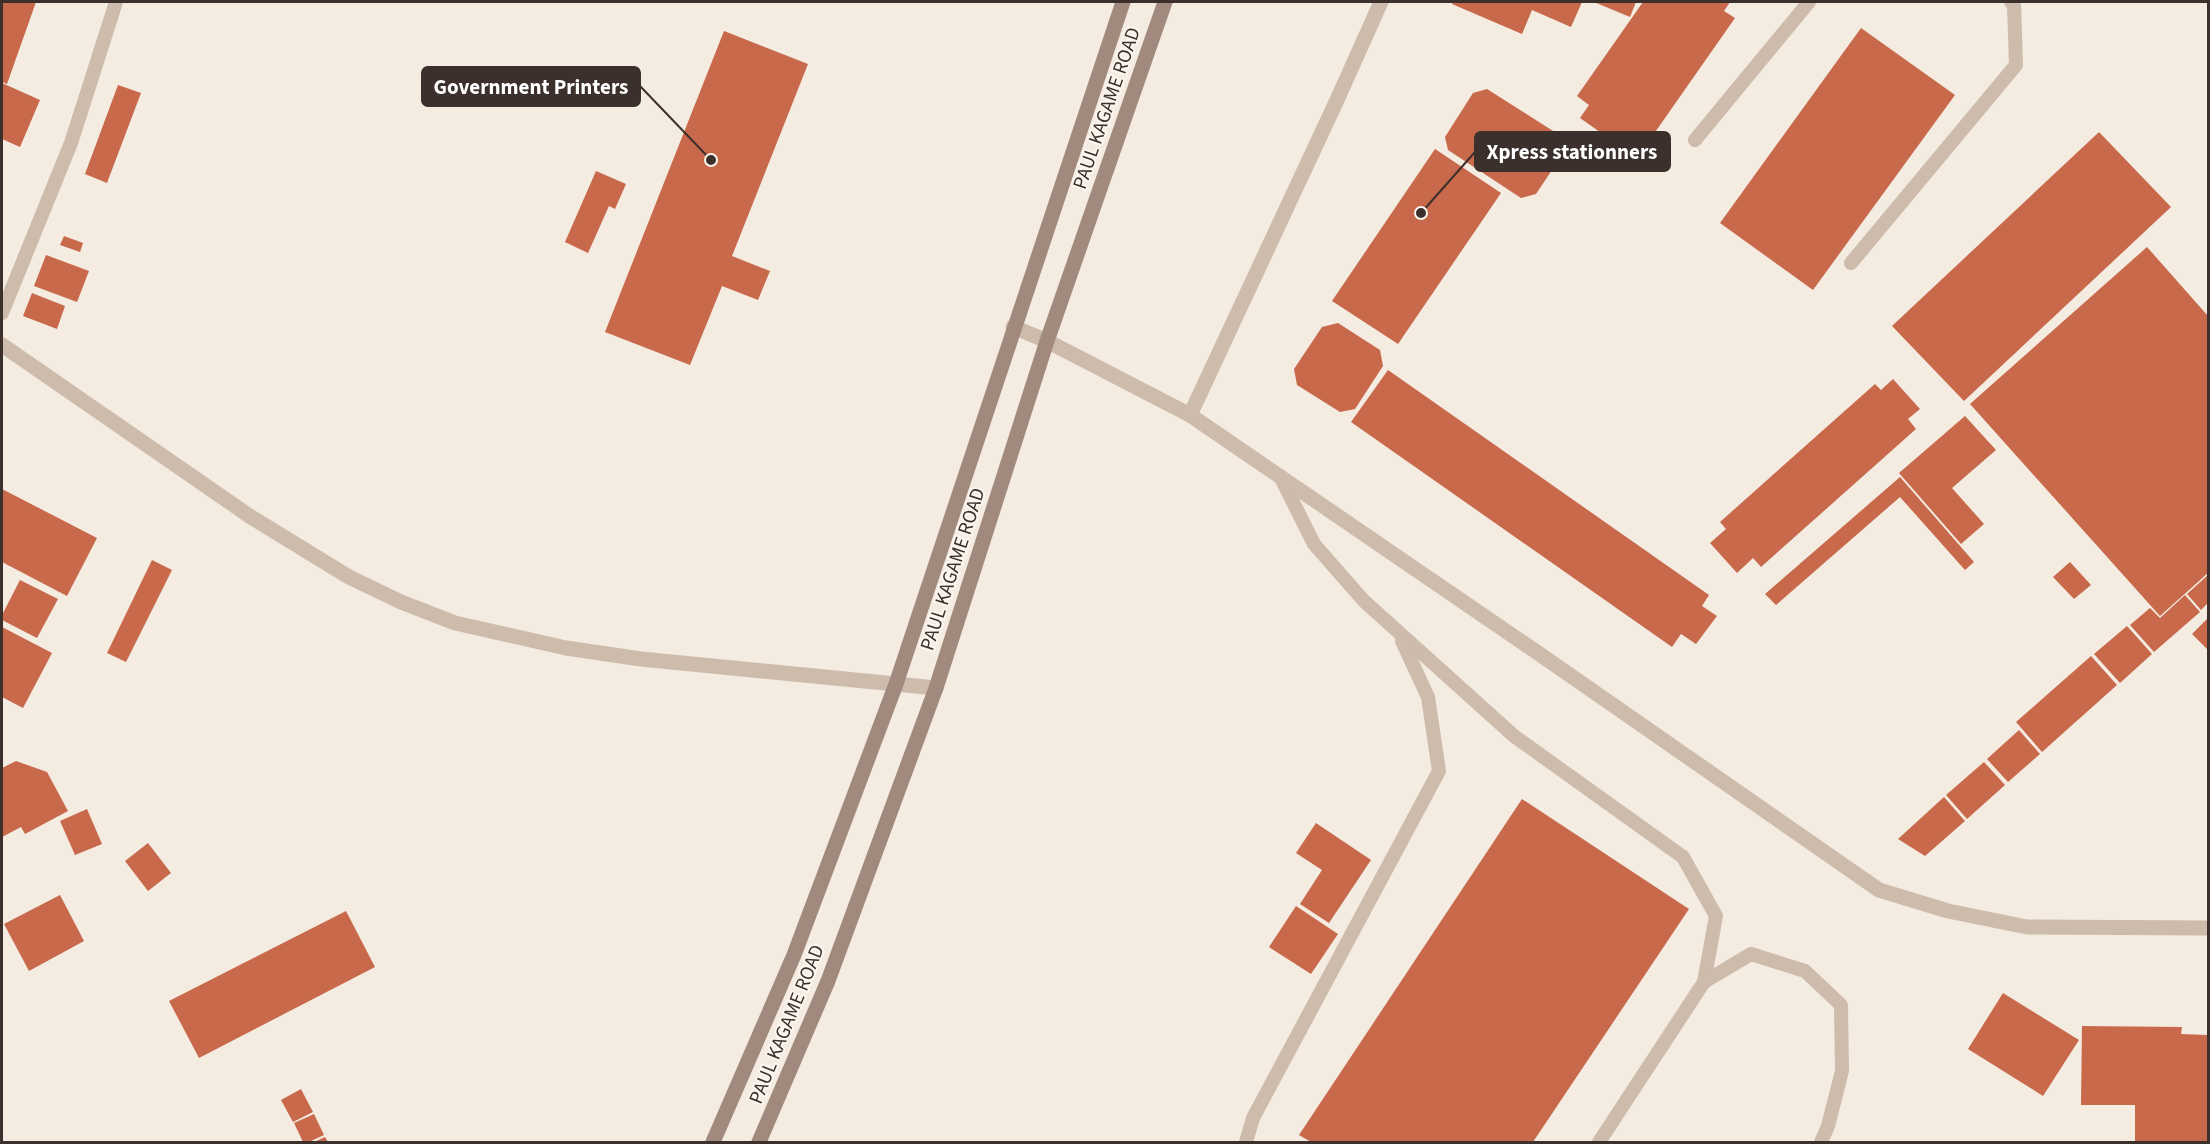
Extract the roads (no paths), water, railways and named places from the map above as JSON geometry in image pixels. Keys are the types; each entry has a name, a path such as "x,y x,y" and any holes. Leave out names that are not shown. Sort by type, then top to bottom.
{"main road":[{"path":"713,1143 794,955 896,684 1123,2"},
{"name":"PAUL KAGAME ROAD","path":"759,1143 828,981 936,688 1047,340 1165,2"}],"street":[{"path":"1190,415 1381,2"},
{"path":"1013,327 1047,340 1190,415 1879,890 1948,911 2028,927 2208,928"},
{"path":"2,345 250,516 329,565 401,602 455,623 566,648 641,659 936,688"}],"lane":[{"path":"2,313 71,143 116,2"},
{"path":"1695,140 1809,2"},
{"path":"1851,263 2016,64 2014,5 2011,2"},
{"path":"1280,476 1314,544 1364,601 1514,736 1683,857 1716,916 1704,982 1599,1143"},
{"path":"1246,1143 1253,1118 1439,771 1428,697 1399,634"},
{"path":"1704,982 1751,954 1805,971 1841,1005 1842,1071 1821,1143"}],"place":[{"name":"Government Printers","path":"711,160"},
{"name":"Xpress stationners","path":"1421,213"}]}
